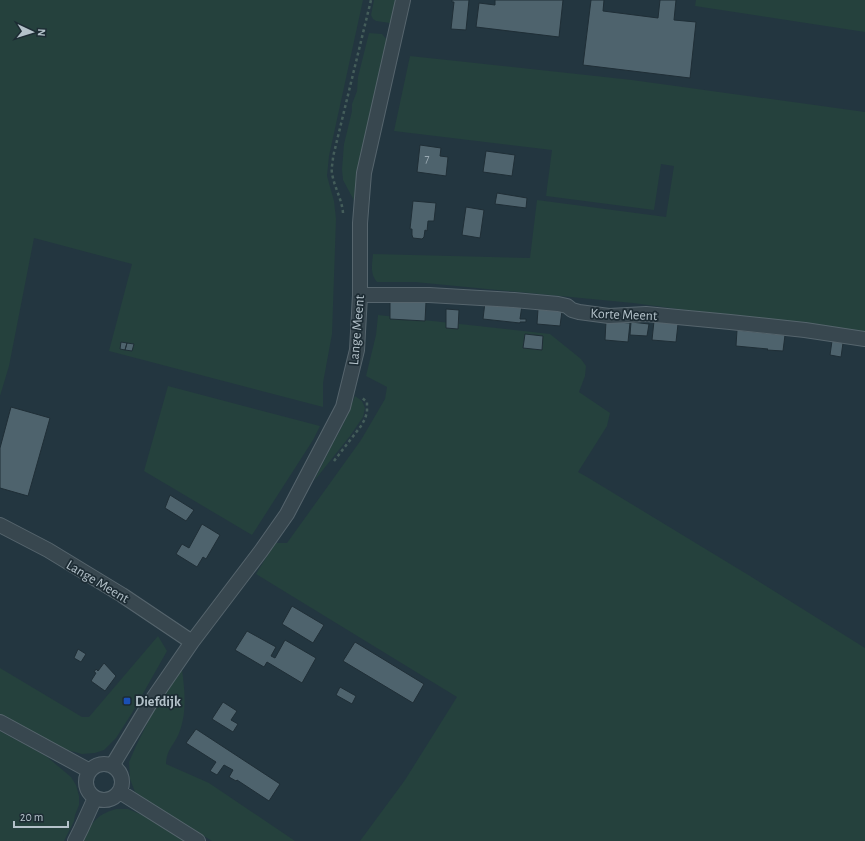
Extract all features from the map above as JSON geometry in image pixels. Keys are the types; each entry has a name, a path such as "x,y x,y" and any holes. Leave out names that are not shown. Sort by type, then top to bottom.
{"street":[{"name":"Lange Meent","path":"112,766 150,703 192,642 287,514 344,407 357,350 360,295 360,223 364,173 403,0"},
{"name":"Korte Meent","path":"360,295 429,295 514,300 558,304 567,306 579,312 609,316 646,314 805,330 865,339"},
{"name":"Lange Meent","path":"0,525 48,550 122,594 192,642"},
{"path":"0,722 90,771"},
{"path":"105,764 112,766 121,776 122,786 120,792 116,797 107,800 99,800 88,791 86,786 87,776 90,771 97,766 105,764"},
{"path":"120,792 198,841"},
{"path":"75,841 95,798"}],"path":[{"path":"344,214 332,172 333,157 371,0"}],"green space":[{"path":"0,0 363,0 329,156 327,176 334,201 336,219 332,334 323,383 323,407 109,351 132,264 34,238 9,366 0,396"},
{"path":"374,0 397,0 392,22 376,21 373,19 371,15"},
{"path":"696,0 865,0 865,32 695,6"},
{"path":"369,33 382,34 388,41 357,206 343,180 342,169 344,144"},
{"path":"410,56 632,80 865,112 865,334 633,303 415,282 377,282 372,273 373,254 530,258 537,200 666,217 674,166 661,164 654,210 546,196 552,150 394,131"},
{"path":"378,315 550,334 581,359 586,366 585,376 579,392 610,413 607,426 578,472 750,576 865,648 865,841 360,841 405,780 457,697 256,574 275,543 287,543 361,440 385,399 387,387 366,376 376,335"},
{"path":"168,386 320,426 313,440 252,535 144,471"},
{"path":"355,396 362,401 365,408 363,417 350,436 314,481 344,423"},
{"path":"158,636 167,651 132,713 116,738 104,750 95,753 82,754 67,750 0,715 0,668 82,717 89,717"},
{"path":"182,670 184,710 182,725 169,751 166,764 209,783 295,841 212,841 153,805 135,792 130,779 129,762 156,706"},
{"path":"0,731 46,756 71,777 76,785 79,796 79,805 74,821 64,841 0,841"},
{"path":"116,809 128,809 147,817 185,841 83,841 95,820 103,814"}],"building":[{"path":"452,0 469,0 466,30 451,29 454,2 452,2"},
{"path":"495,0 563,0 559,37 476,27 479,3 495,5"},
{"path":"591,0 604,0 603,11 658,18 660,0 676,0 674,20 696,22 690,78 583,65"},
{"path":"420,145 441,148 440,156 448,157 446,176 417,172"},
{"path":"486,151 515,155 512,176 483,172"},
{"path":"497,193 527,198 526,208 495,204"},
{"path":"413,201 436,203 434,221 428,221 427,231 425,230 424,237 422,239 413,238 412,229 410,229"},
{"path":"466,207 484,210 480,238 462,235"},
{"path":"390,301 426,302 425,321 390,319"},
{"path":"485,302 522,305 520,319 526,319 526,322 520,323 483,319"},
{"path":"446,309 459,310 458,329 446,328"},
{"path":"538,309 562,311 560,326 537,324"},
{"path":"606,321 630,323 628,342 605,340"},
{"path":"654,321 678,324 676,342 652,340"},
{"path":"631,322 649,324 647,336 630,335"},
{"path":"737,330 785,335 783,351 736,346"},
{"path":"525,334 543,336 542,350 523,348"},
{"path":"832,341 843,343 841,357 830,355"},
{"path":"121,342 127,343 125,350 120,349"},
{"path":"127,343 134,344 132,351 125,350"},
{"path":"11,407 50,418 28,496 0,488 0,448"},
{"path":"170,495 194,510 186,521 165,508"},
{"path":"202,524 220,535 206,559 203,557 197,567 176,554 182,544 189,548"},
{"path":"292,606 324,625 313,643 282,624"},
{"path":"247,631 276,647 271,656 275,658 285,640 316,658 302,683 267,662 264,667 235,650"},
{"path":"355,642 424,684 413,703 343,661"},
{"path":"78,649 86,654 81,662 74,658"},
{"path":"104,663 116,676 105,691 91,681 96,673 94,672 96,669 98,671"},
{"path":"340,687 356,696 352,704 336,695"},
{"path":"223,702 237,711 231,720 238,724 233,732 212,719"},
{"path":"196,729 280,784 269,801 237,780 236,781 229,777 233,770 224,765 217,775 210,771 216,762 186,743"}],"place":[{"name":"Diefdijk","path":"127,701"}]}
